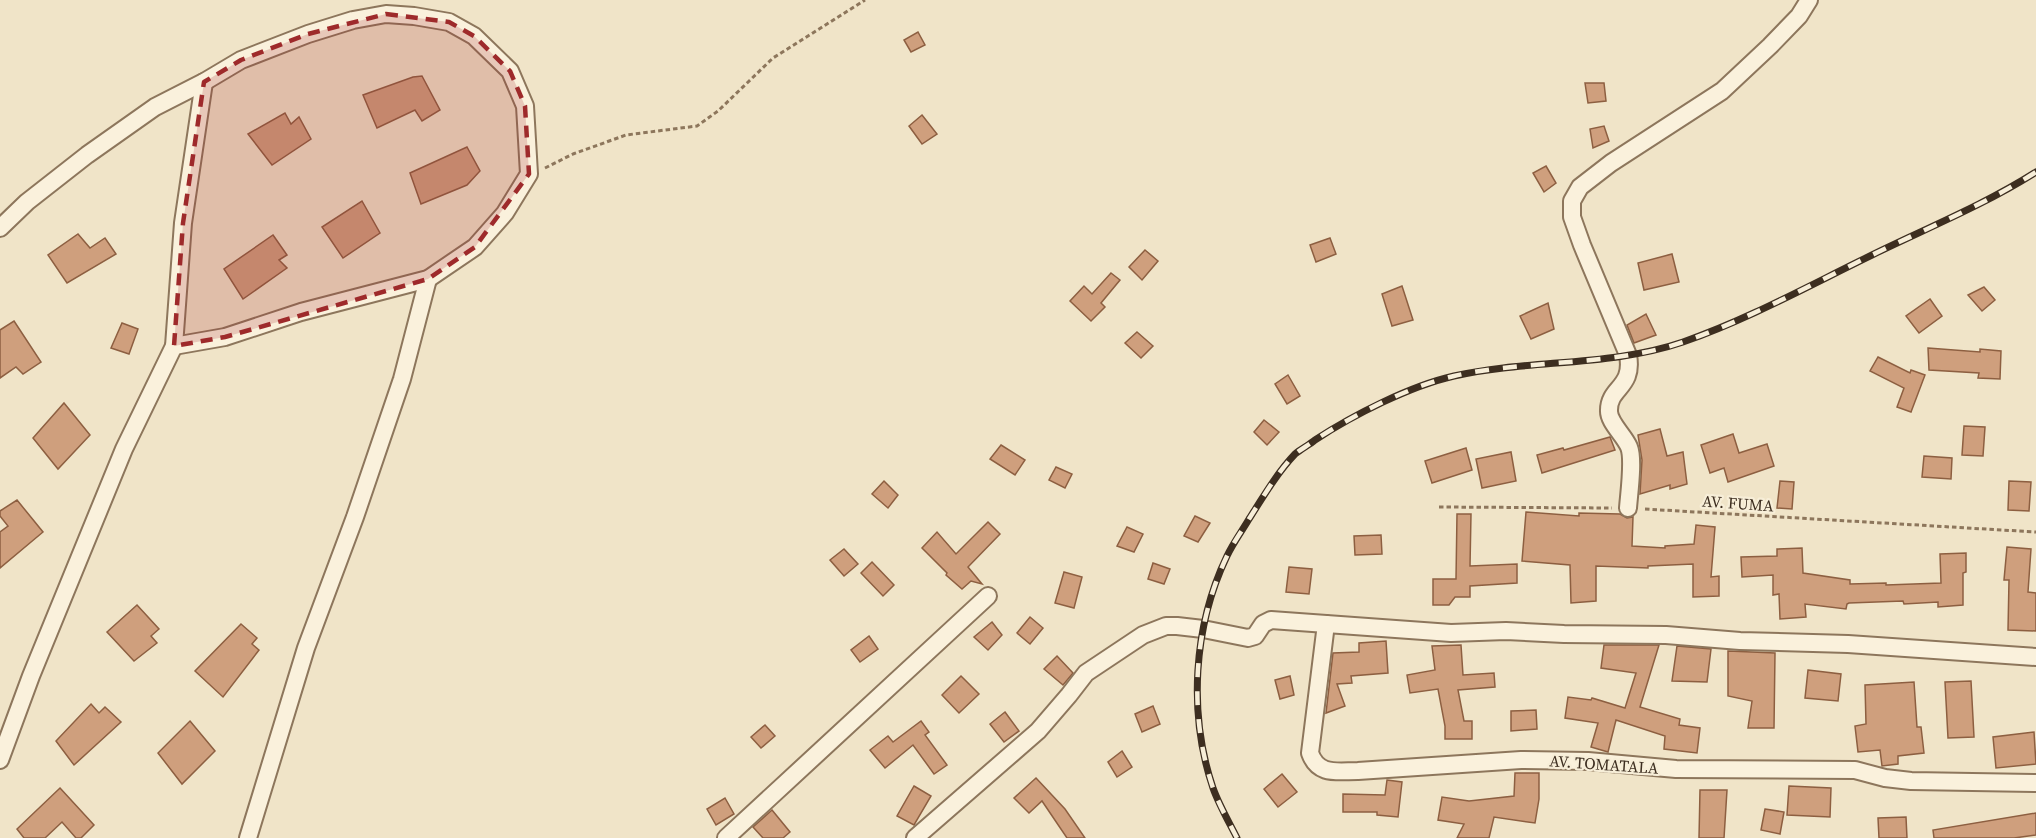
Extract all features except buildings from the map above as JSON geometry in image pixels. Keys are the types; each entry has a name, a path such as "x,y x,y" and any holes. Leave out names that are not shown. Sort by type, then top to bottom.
{"street":[{"path":"1628,508 1630,448 1608,413 1610,400 1625,382 1630,367 1629,361 1572,217 1572,201 1580,187 1611,163 1722,91 1799,16 1809,0"},
{"path":"0,228 27,202 87,155 155,107 241,60 308,34 353,20 386,14 449,22 474,36 510,72 525,106 529,174 505,213 475,247 428,279 301,312 225,337 174,346"},
{"path":"0,760 124,449 174,346 183,223 204,82"},
{"path":"248,838 306,648 356,517 402,379 428,279"},
{"path":"726,838 988,596"},
{"path":"915,838 1038,731 1086,673 1143,635 1166,626 1203,629 1248,638 1255,636 1263,624 1271,620 1451,633 1506,631 1564,634 1666,634 1740,641 1848,644 2036,657"},
{"name":"AV. TOMATALA","path":"1326,624 1310,753 1314,764 1320,769 1358,771 1521,760 1588,761 1676,769 1855,770 1885,778 1911,781 2036,783"}],"path":[{"path":"529,174 573,154 627,135 697,126 718,111 773,58 865,0"},
{"name":"AV. FUMA","path":"1439,507 1628,508 2036,532"}],"highlighted area":[{"path":"386,14 449,22 474,36 510,71 525,106 529,174 475,247 428,279 225,337 174,346 183,223 204,82 241,60 308,34"}],"railway":[{"path":"1237,838 1215,794 1205,760 1197,701 1201,641 1216,583 1229,551 1270,485 1295,454 1330,430 1364,411 1401,394 1454,376 1511,367 1627,355 1655,350 1708,333 1976,206 2036,172"}]}
